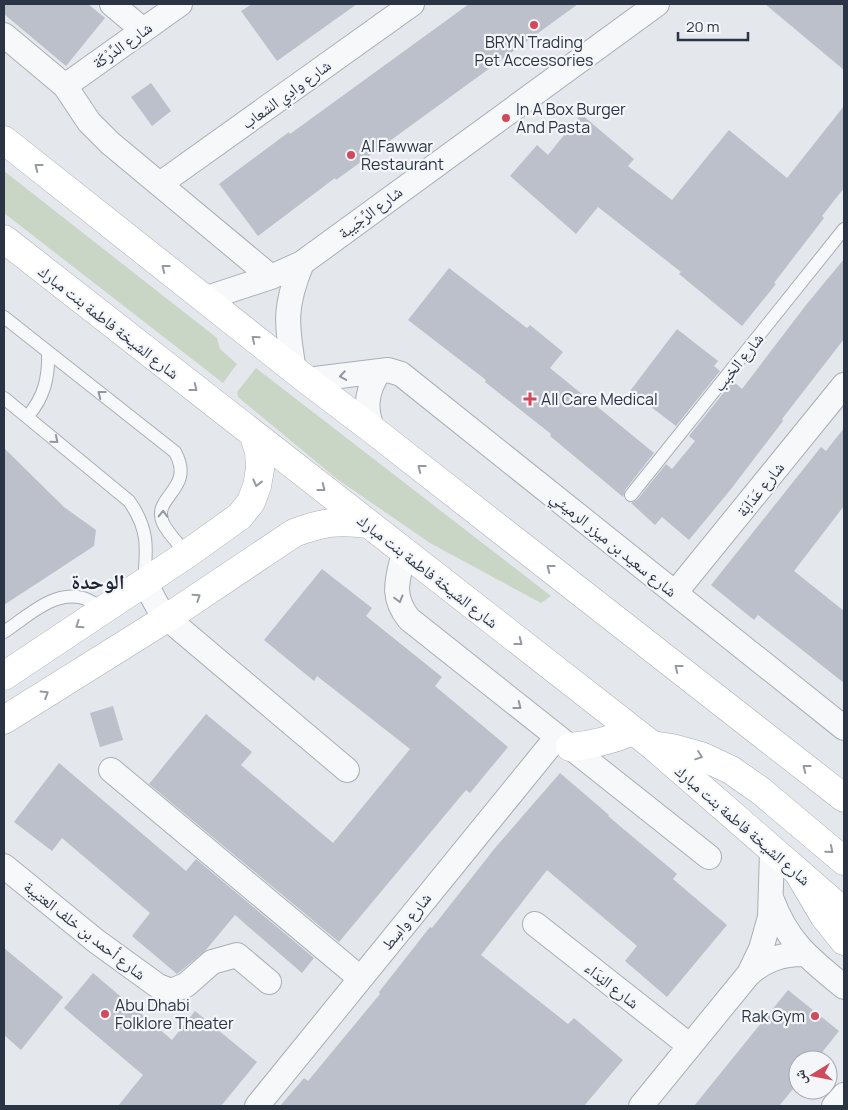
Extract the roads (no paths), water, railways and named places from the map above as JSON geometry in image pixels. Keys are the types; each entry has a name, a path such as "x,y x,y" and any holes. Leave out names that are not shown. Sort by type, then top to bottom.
{"main road":[{"path":"4,140 300,375 844,798"},
{"name":"شارع الشيخة فاطمة بنت مبارك","path":"4,239 643,738 844,912"},
{"path":"4,676 187,554 240,516 258,486 259,452 254,436"},
{"path":"4,720 167,618 294,533 318,524 343,521 368,524"},
{"path":"563,742 592,745 613,740 643,738 701,756 731,770 761,792 844,861"},
{"path":"798,872 824,916 844,941"}],"street":[{"path":"112,4 143,30"},
{"name":"شارع الدِّرْكَة","path":"65,86 180,4"},
{"name":"شارع وادِي الشعاب","path":"160,184 412,4"},
{"name":"شارع الرِّجَيبة","path":"204,298 271,277 302,262 657,4"},
{"path":"4,35 65,86 96,131 271,277"},
{"path":"300,375 287,324 288,308 294,283 302,262"},
{"name":"شارع سعيد بن ميزر الرميثي","path":"300,375 388,370 406,378 844,728"},
{"path":"373,430 368,419 366,406 372,382 379,372"},
{"name":"شارع عَدَابَة","path":"675,593 844,385"},
{"path":"404,552 396,584 396,594 399,604 409,619 709,857"},
{"path":"144,581 154,600 167,618 347,770"},
{"name":"شارع واسِط","path":"257,1106 360,978 563,742"},
{"path":"111,770 360,978"},
{"path":"640,1106 748,975 762,949 772,900 772,851"},
{"name":"شارع أحمد بن خلف العتيبة","path":"4,866 96,941 158,986 172,991 186,985 212,962 237,955 269,982"},
{"path":"772,900 783,927 804,954 844,987"},
{"name":"شارع النِدَاء","path":"535,924 690,1046"},
{"path":"748,975 768,960 792,954 804,954"},
{"path":"834,1106 844,1095"}],"lane":[{"name":"شارع الخبب","path":"631,495 844,229"},
{"path":"4,317 174,452 181,467 181,476 179,484 164,504 161,513 163,523 187,554"},
{"path":"4,330 18,328"},
{"path":"28,416 36,406 47,380 48,352"},
{"path":"4,398 129,501 137,512 144,529 147,548 144,581"},
{"path":"4,632 50,601 58,598 76,597 86,599 104,609"}],"place":[{"name":"BRYN Trading Pet Accessories","path":"534,25"},
{"name":"In A Box Burger And Pasta","path":"506,118"},
{"name":"Al Fawwar Restaurant","path":"351,155"},
{"name":"All Care Medical","path":"530,399"},
{"name":"Abu Dhabi Folklore Theater","path":"105,1014"},
{"name":"Rak Gym","path":"815,1016"}],"district":[{"name":"الوحدة","path":"98,581"}]}
